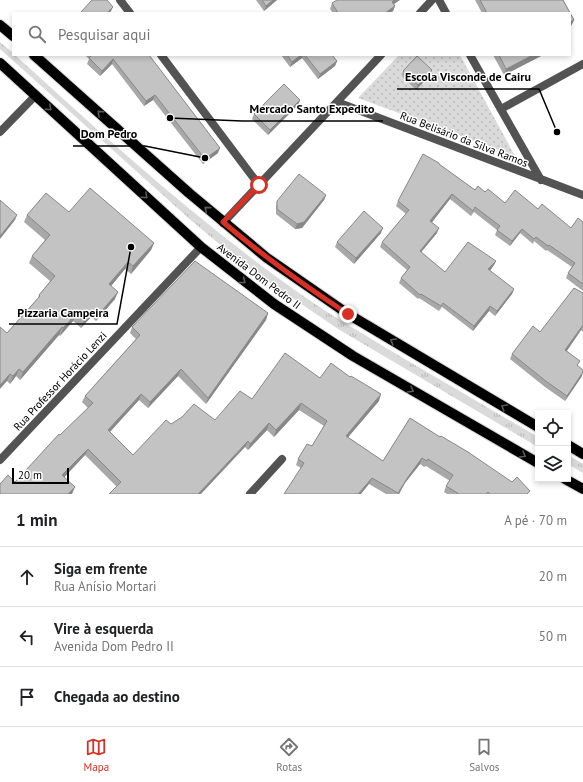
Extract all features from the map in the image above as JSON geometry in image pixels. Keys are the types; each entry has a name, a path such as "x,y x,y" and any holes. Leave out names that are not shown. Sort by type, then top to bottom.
{"main road":[{"path":"0,25 12,35"},
{"name":"Avenida Dom Pedro II","path":"35,56 223,222 267,258 348,314 535,425"},
{"name":"Avenida Dom Pedro II","path":"0,62 201,247 274,304 314,332 359,360 535,461"},
{"path":"570,446 583,454"},
{"path":"571,482 583,489"}],"street":[{"path":"120,0 129,12"},
{"path":"421,12 432,0"},
{"path":"439,0 445,12"},
{"path":"163,56 259,185"},
{"path":"223,222 380,56"},
{"path":"471,56 541,180"},
{"path":"501,109 583,64"},
{"path":"0,132 36,95"},
{"name":"Rua Belisário da Silva Ramos","path":"337,102 583,195"},
{"name":"Rua Professor Horácio Lenzi","path":"0,460 201,247"},
{"path":"250,494 282,459"}],"green space":[{"path":"0,42 12,52 12,56 16,56 150,176 256,261 306,298 347,324 535,435 535,445 338,329 243,264 193,222 0,49"},
{"path":"398,56 461,56 515,156 358,98"},
{"path":"571,457 583,464 583,473 571,466"}],"building":[{"path":"92,0 107,0 113,7 108,12 81,12"},
{"path":"262,0 273,0 266,6"},
{"path":"337,0 394,0 392,2 395,6 386,12 337,12 332,3"},
{"path":"480,0 563,0 570,12 486,12"},
{"path":"571,15 574,20 571,22"},
{"path":"91,56 150,56 220,148 205,159 155,95 146,101 113,59 102,71 89,58"},
{"path":"288,56 300,56 292,62"},
{"path":"306,56 333,56 337,61 320,74"},
{"path":"417,56 432,70 418,85 403,71"},
{"path":"500,56 531,56 506,69"},
{"path":"284,84 300,100 270,130 254,114"},
{"path":"423,154 439,163 475,190 478,186 485,192 488,189 505,203 515,190 538,209 542,204 571,228 578,218 583,222 583,284 568,273 575,263 549,245 548,246 536,237 534,239 522,229 512,241 497,230 500,226 475,207 473,211 452,194 430,221 439,228 420,251 445,272 468,242 496,261 488,269 514,289 497,311 490,306 474,326 443,303 441,306 421,294 420,295 401,278 410,267 382,242 409,210 398,201"},
{"path":"299,174 326,195 304,222 297,224 277,209 277,201"},
{"path":"90,188 154,243 133,266 128,262 109,284 118,292 99,314 94,310 84,321 76,314 63,328 62,327 23,372 19,369 13,376 10,374 0,385 0,327 7,333 40,296 39,295 55,276 32,256 50,235 27,215 46,193 69,212"},
{"path":"0,200 17,215 0,236"},
{"path":"364,211 383,228 356,258 337,242"},
{"path":"195,261 268,313 208,398 181,369 150,402 141,394 108,430 133,455 166,420 171,424 182,417 194,404 215,420 240,391 252,399 285,353 320,378 331,363 350,377 351,376 381,394 346,436 383,461 410,418 440,437 441,436 468,452 512,482 517,477 530,491 527,494 490,494 488,492 486,494 459,494 446,486 453,475 428,459 427,461 422,458 398,493 372,478 358,494 284,494 304,463 298,459 307,444 312,446 327,421 301,403 276,430 269,423 250,444 248,441 198,494 109,494 121,482 88,449 62,475 75,487 68,494 0,494 0,484 8,475 15,482 59,434 60,435 93,403 85,396 140,335 132,327"},
{"path":"574,288 583,293 583,325 565,350 580,361 577,365 583,370 583,372 567,396 512,354 533,326 540,332"}],"place":[{"name":"Mercado Santo Expedito","path":"170,118"},
{"name":"Escola Visconde de Cairu","path":"557,132"},
{"name":"Dom Pedro","path":"205,158"},
{"name":"Pizzaria Campeira","path":"131,247"}],"route":[{"path":"259,185 223,222 267,258 348,314"}]}
